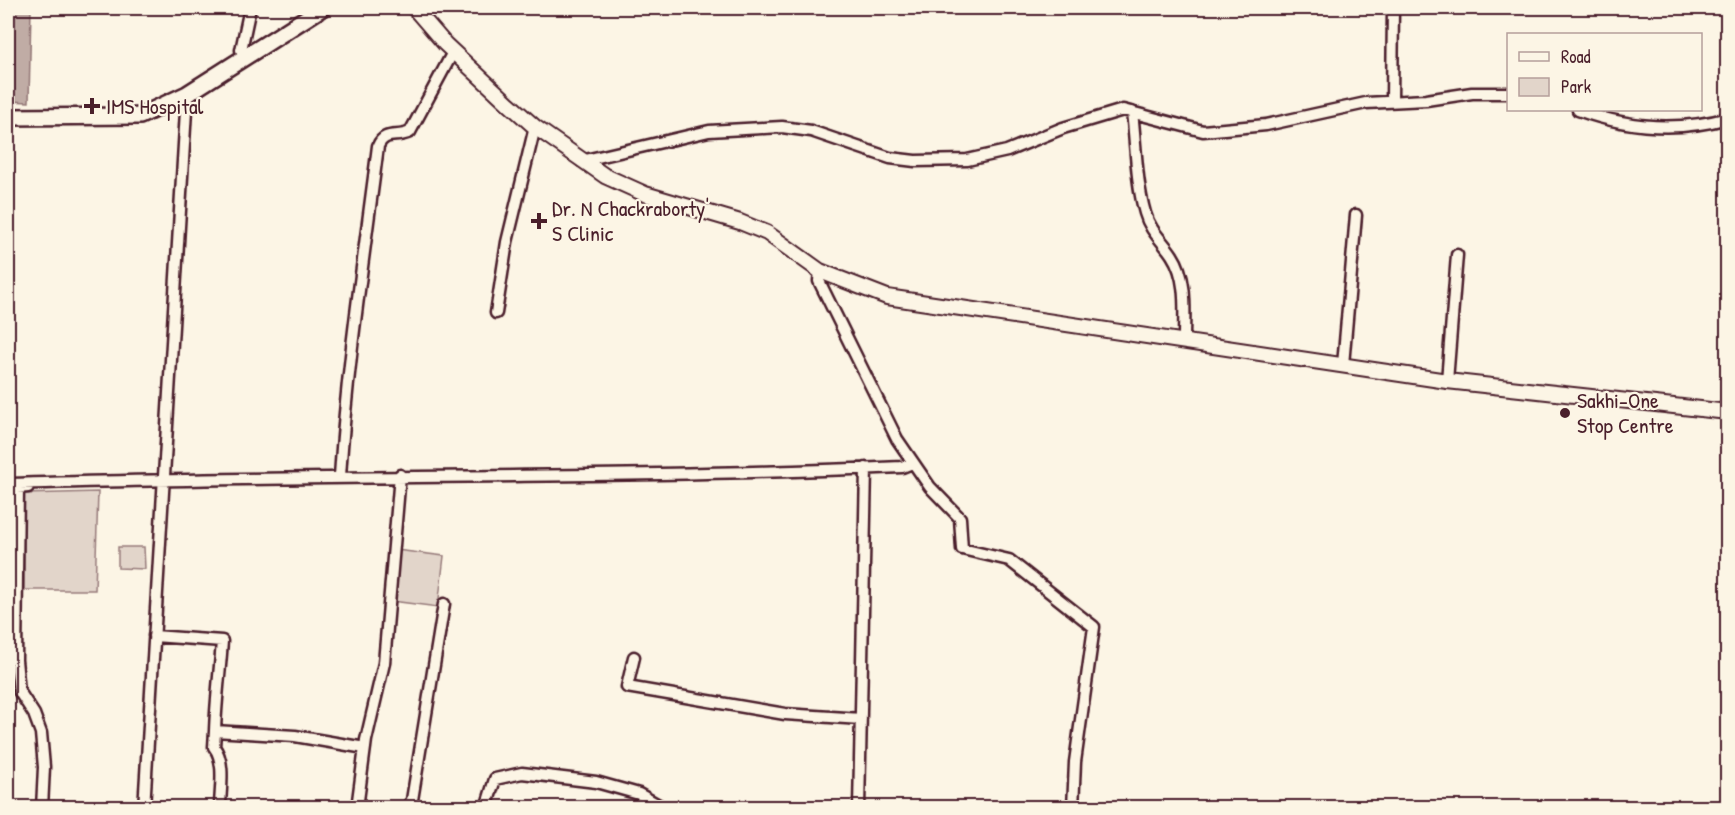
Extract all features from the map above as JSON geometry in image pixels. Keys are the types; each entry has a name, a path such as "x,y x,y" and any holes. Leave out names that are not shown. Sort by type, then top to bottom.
{"highway":[{"path":"8,117 140,116 188,94 245,55 322,8"}],"main road":[{"path":"414,8 453,52 536,127 581,161 619,184 636,191 740,222 767,233 820,271 887,297 1447,381 1728,412"}],"street":[{"path":"245,55 241,50 250,8"},
{"path":"1392,101 1393,8"},
{"path":"340,476 347,381 360,299 378,146 381,139 387,135 404,135 410,132 453,52"},
{"path":"581,161 589,157 709,131 782,127 811,131 890,158 915,161 967,160 1007,151 1063,128 1123,110 1203,131 1266,124 1366,103 1426,100 1472,93 1507,93"},
{"path":"144,807 188,94"},
{"path":"1581,111 1605,120 1641,126 1681,127 1728,117"},
{"path":"1132,112 1144,212 1151,231 1171,254 1179,268 1183,288 1184,340"},
{"path":"496,313 507,242 536,127"},
{"path":"1343,365 1356,215"},
{"path":"1447,381 1457,255"},
{"path":"820,271 819,281 897,439 912,463 960,518 962,549 1009,560 1095,627 1075,762 1073,807"},
{"path":"42,807 44,767 41,734 34,714 19,691 16,660 18,488 65,482 165,479 866,468 902,466 912,463"},
{"path":"859,807 866,468"},
{"path":"357,807 365,748 384,663 400,475"},
{"path":"8,484 165,479"},
{"path":"407,807 412,800 444,604"},
{"path":"154,636 222,641 219,688 216,696 214,747 219,753 220,807"},
{"path":"634,657 627,687 785,714 861,719"},
{"path":"215,731 295,736 365,748"},
{"path":"486,807 495,779 522,773 596,782 639,795 664,807"}],"green space":[{"path":"98,492 95,590 24,590 24,494"},
{"path":"118,547 144,547 145,569 118,568"},
{"path":"396,550 444,556 438,607 392,601"}],"shaded area":[{"path":"8,8 31,8 29,102 8,101"}],"place":[{"name":"IMS Hospital","path":"92,106"},
{"name":"Dr. N Chackraborty' S Clinic","path":"539,221"},
{"name":"Sakhi-One Stop Centre","path":"1565,413"}]}
